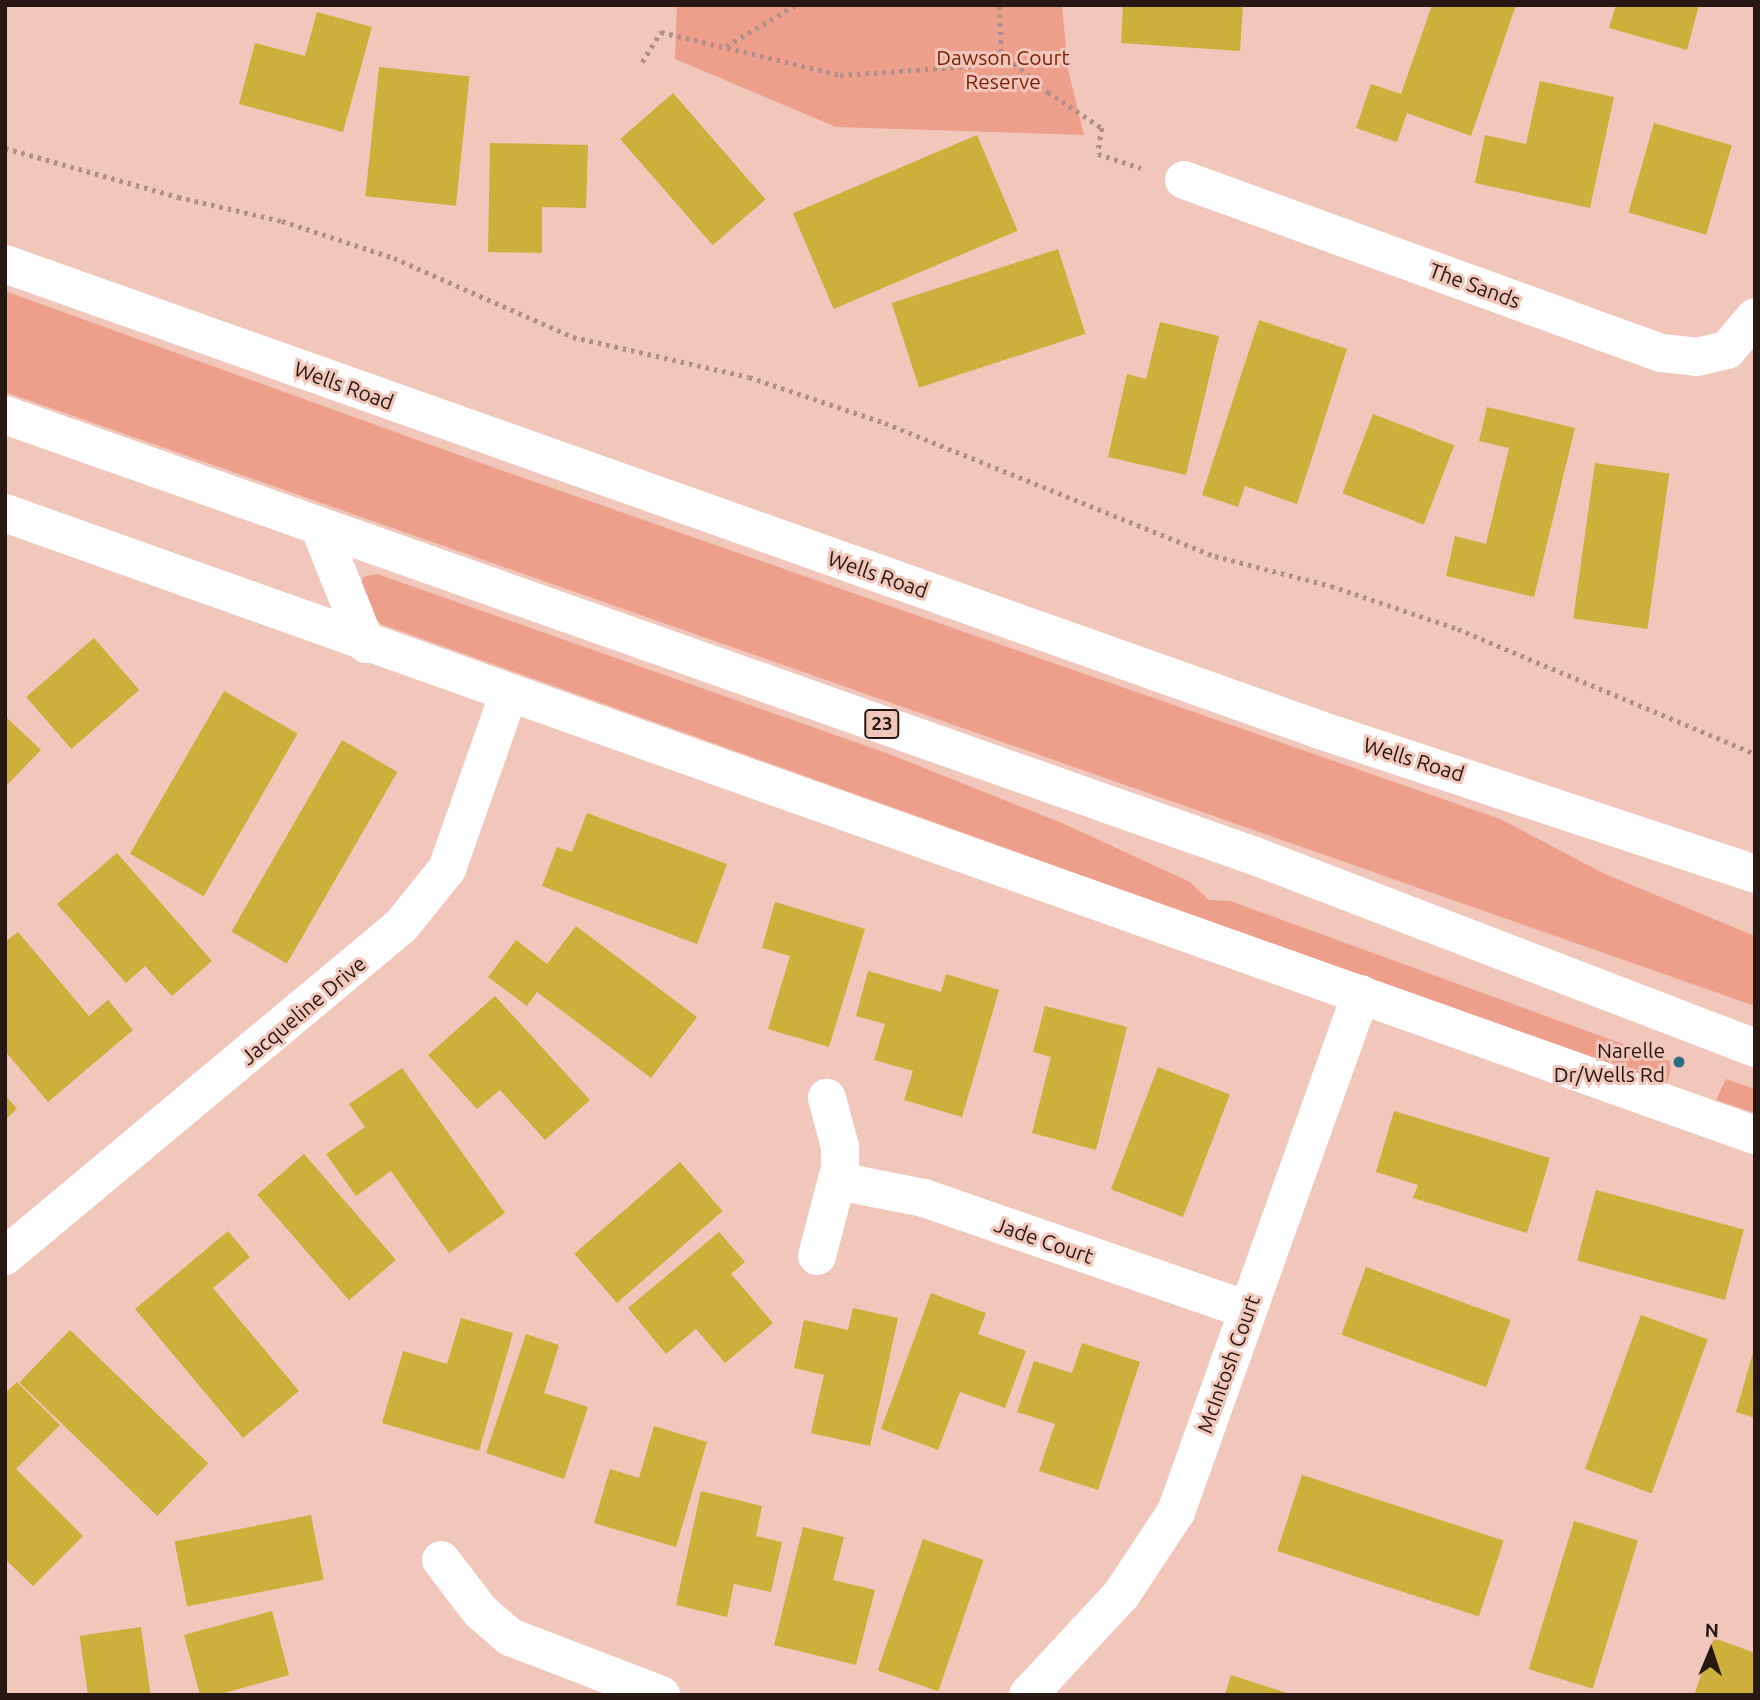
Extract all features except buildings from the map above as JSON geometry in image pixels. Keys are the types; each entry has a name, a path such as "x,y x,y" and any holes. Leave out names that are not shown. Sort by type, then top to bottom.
{"street":[{"name":"The Sands","path":"1184,180 1661,353 1696,358 1727,350 1755,317"},
{"name":"Wells Road","path":"5,264 1320,730 1755,874"},
{"name":"23","path":"5,415 1252,855 1755,1048"},
{"path":"5,513 508,696 1361,994 1755,1135"},
{"path":"319,526 366,644"},
{"name":"Jacqueline Drive","path":"5,1256 401,926 447,869 508,696"},
{"name":"McIntosh Court","path":"1028,1695 1121,1595 1176,1512 1361,994"},
{"path":"817,1256 838,1181 840,1147 827,1098"},
{"name":"Jade Court","path":"838,1181 924,1198 1247,1310"},
{"path":"441,1560 480,1611 510,1637 661,1695"}],"path":[{"path":"726,46 796,5"},
{"path":"999,5 1001,52 1048,92 1102,128 1098,155 1184,180"},
{"path":"642,62 661,32 840,75 972,66 1001,52"},
{"path":"5,148 178,197 282,221 394,258 573,337 749,377 886,423 1215,556 1331,586 1458,629 1755,754"}],"green space":[{"name":"Dawson Court Reserve","path":"677,5 1062,5 1068,69 1084,135 836,127 675,59"},
{"path":"5,291 495,468 1500,819 1605,874 1755,936 1755,1006 5,392"},
{"path":"377,574 889,754 1062,823 1190,882 1209,900 1230,901 1672,1062 1667,1085 381,624 364,608 360,592 363,577"},
{"path":"1726,1079 1755,1089 1755,1113 1716,1100"}],"place":[{"name":"Narelle Dr/Wells Rd","path":"1679,1062"}]}
